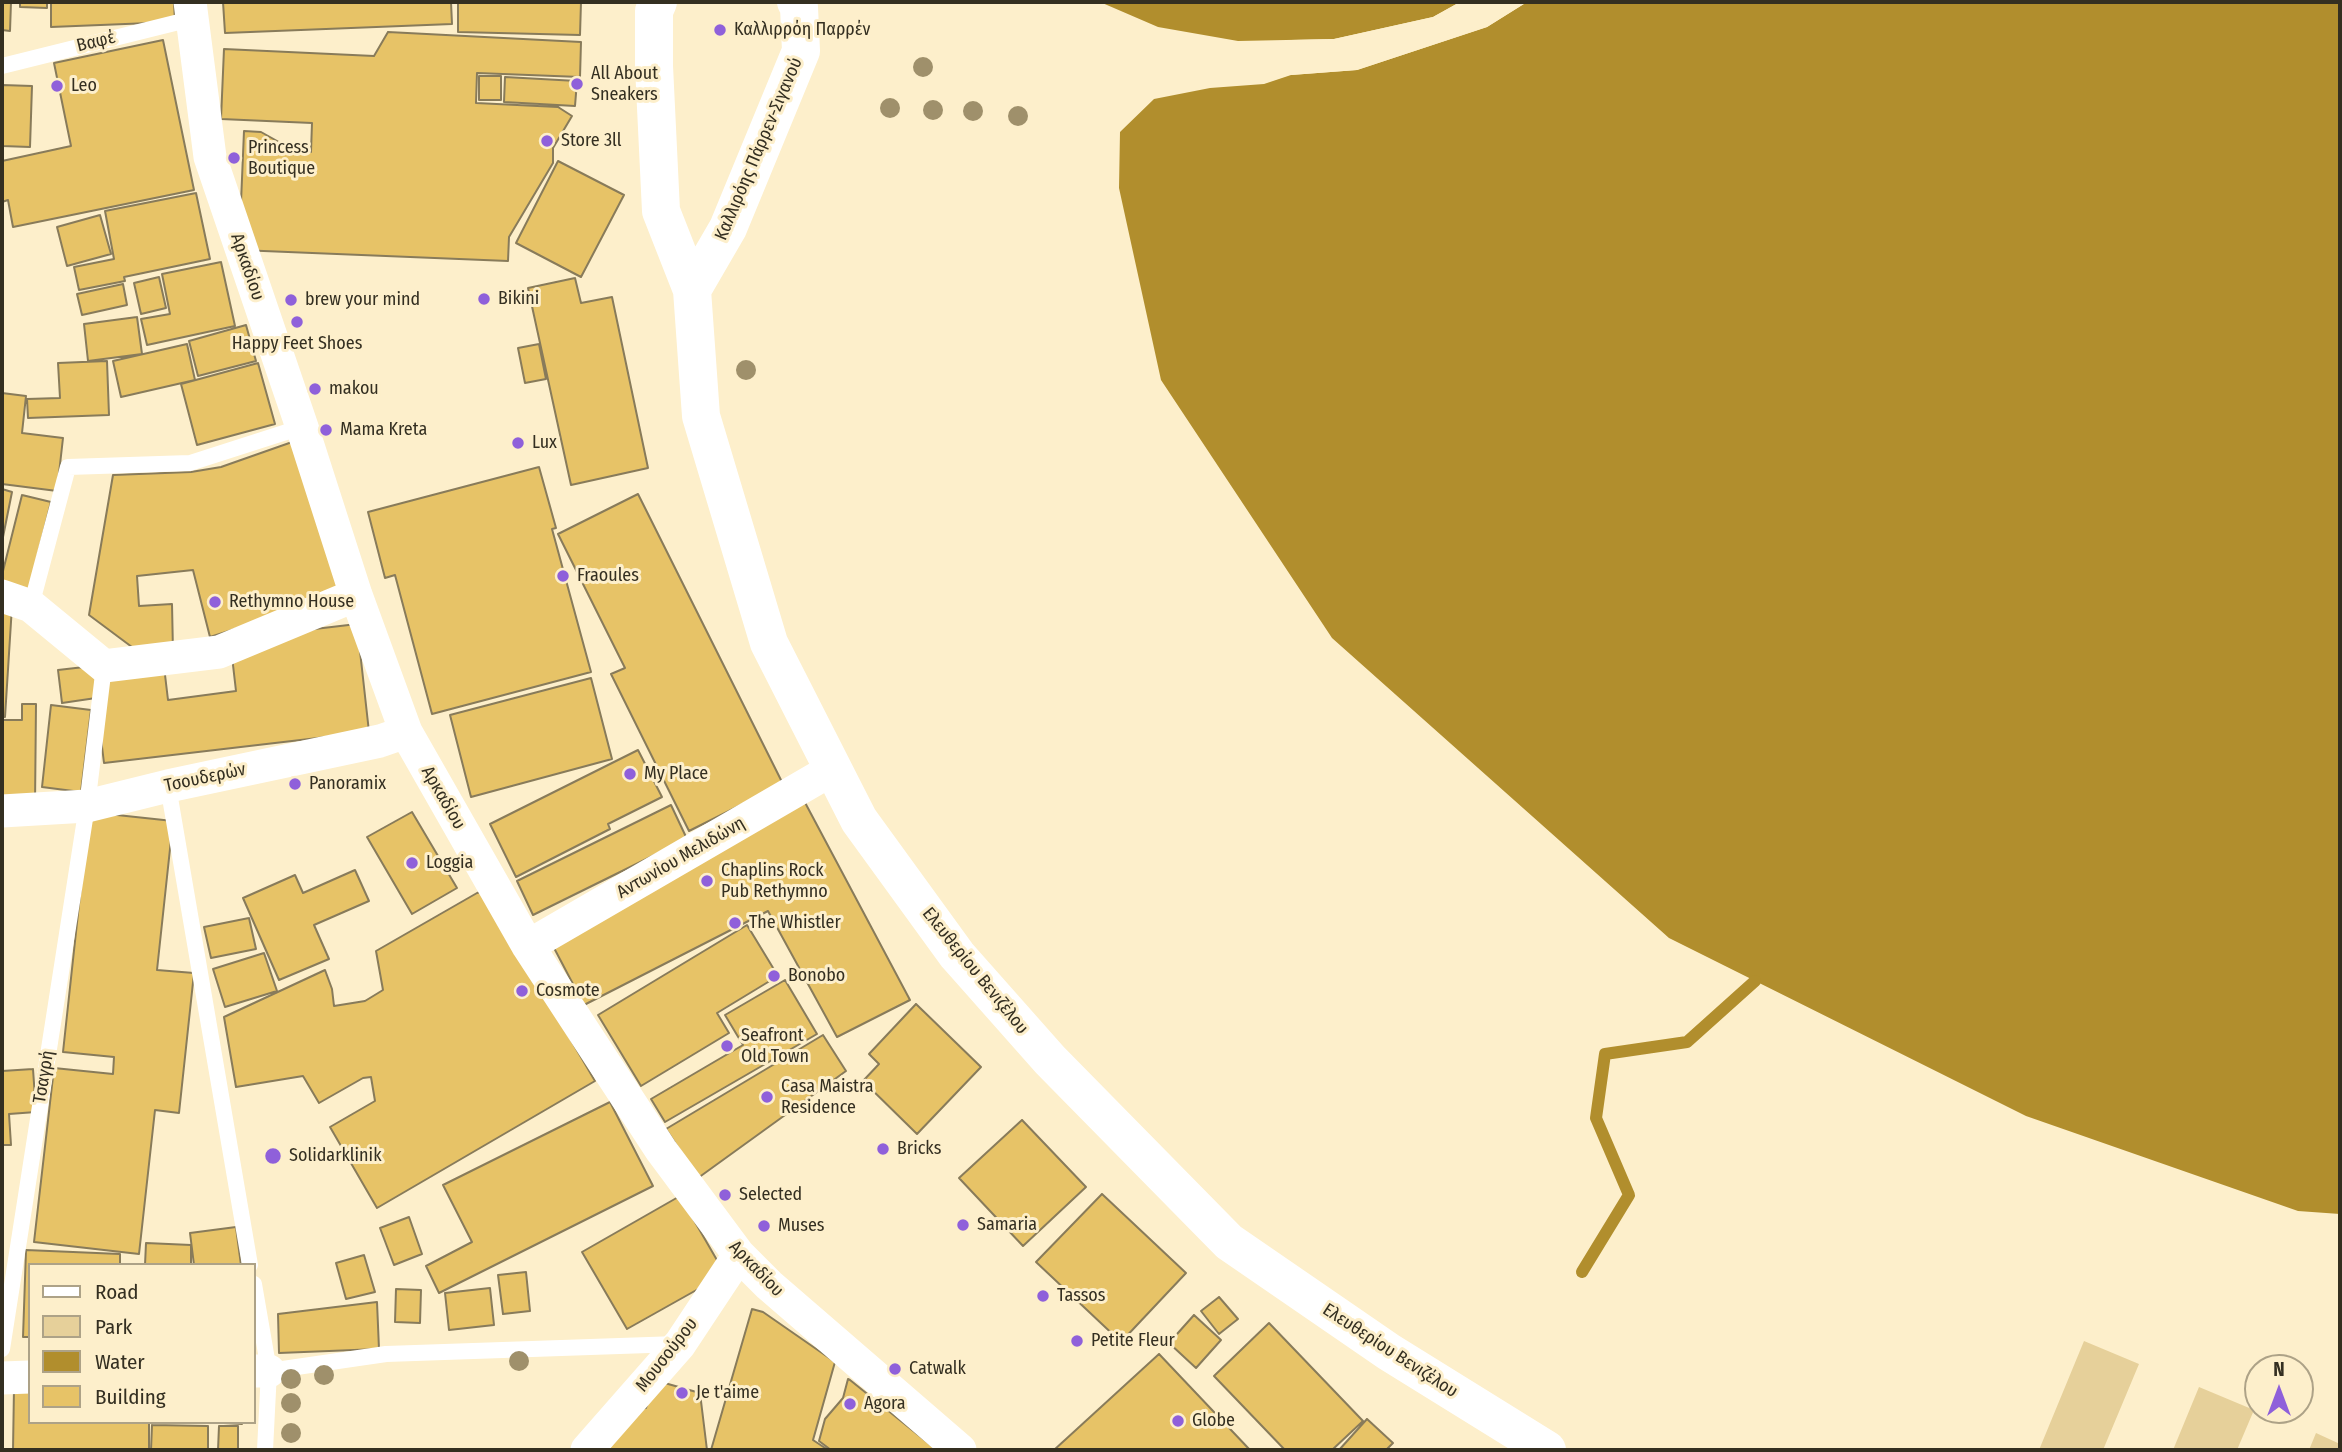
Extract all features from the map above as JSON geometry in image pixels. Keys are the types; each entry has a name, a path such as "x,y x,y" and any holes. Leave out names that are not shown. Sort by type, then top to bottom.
{"main road":[{"path":"658,2 654,11 654,66 661,211 691,290"},
{"name":"Καλλιρόης Πάρρεν-Σιγανού","path":"691,290 728,228 801,51 799,7 796,2"},
{"name":"Ελευθερίου Βενιζέλου","path":"691,290 701,416 769,643 859,820 957,955 1050,1060 1229,1242 1389,1352 1540,1449"}],"street":[{"name":"Αρκαδίου","path":"190,11 210,157 356,595 406,732 528,946 661,1150 739,1255 769,1285 960,1450"},
{"path":"16,601 104,666 219,652 356,595"},
{"name":"Τσουδερών","path":"2,811 87,806 167,786 380,741 406,732"},
{"name":"Αντωνίου Μελιδώνη","path":"528,946 833,769"},
{"name":"Μουσούρου","path":"587,1450 680,1344 739,1255"},
{"path":"2,1378 28,1377"}],"lane":[{"name":"Βαφέ","path":"2,65 190,11"},
{"path":"16,601 68,467 190,463 302,427"},
{"name":"Τσαγρή","path":"2,1349 87,806 104,666"},
{"path":"167,786 250,1263"},
{"path":"256,1309 265,1450"},
{"path":"261,1371 386,1354 680,1344"}],"green space":[{"path":"2084,1341 2139,1364 2103,1450 2039,1450"},
{"path":"2199,1387 2244,1406 2244,1424 2248,1424 2237,1450 2173,1450"},
{"path":"2316,1433 2340,1444 2340,1450 2309,1450"}],"water":[{"path":"1100,2 1460,2 1433,17 1334,39 1238,41 1158,27"},
{"path":"1527,2 2340,2 2340,1214 2298,1211 2026,1116 1669,938 1332,638 1161,380 1119,188 1120,132 1154,99 1210,88 1264,84 1291,75 1357,70 1487,27"}],"pier":[{"path":"1464,2 1434,21 1335,42 1293,44 1291,40 1334,39 1433,17"},
{"path":"1520,2 1527,2 1487,27 1357,70 1291,75 1295,71 1356,67 1485,23"}],"building":[{"path":"2,2 11,2 10,31 2,30"},
{"path":"20,2 47,2 47,8 20,7"},
{"path":"51,2 174,2 175,22 51,27"},
{"path":"223,2 451,2 452,24 225,33"},
{"path":"458,2 581,2 580,35 458,32"},
{"path":"388,32 581,42 580,77 477,73 476,103 558,107 572,116 553,148 553,163 509,237 508,261 239,250 244,131 261,132 295,151 311,152 312,123 221,119 224,49 374,56"},
{"path":"163,40 194,190 13,227 8,200 2,202 2,161 71,146 54,63"},
{"path":"479,76 501,76 501,100 479,100"},
{"path":"505,77 577,81 575,106 504,102"},
{"path":"2,85 32,86 30,147 2,146"},
{"path":"558,161 624,195 581,277 516,243"},
{"path":"196,193 210,259 124,277 125,281 79,290 74,267 114,259 105,211"},
{"path":"100,215 111,254 67,266 57,227"},
{"path":"221,262 235,326 147,345 141,319 170,314 162,274"},
{"path":"159,277 166,308 141,314 134,283"},
{"path":"575,278 581,303 612,297 648,468 571,485 528,288"},
{"path":"123,284 127,305 82,315 77,294"},
{"path":"137,317 142,354 88,361 84,324"},
{"path":"246,325 256,361 198,376 189,341"},
{"path":"187,344 195,380 121,397 113,361"},
{"path":"539,344 546,379 525,383 518,348"},
{"path":"107,361 109,415 28,418 27,399 60,398 58,363"},
{"path":"258,363 275,424 197,445 181,384"},
{"path":"2,393 26,396 22,433 63,438 57,491 2,484"},
{"path":"295,441 346,594 210,637 193,570 137,576 139,606 172,604 173,652 144,656 89,615 113,475 191,472 221,467"},
{"path":"539,467 556,528 552,529 591,672 432,714 395,575 385,578 368,512"},
{"path":"2,489 12,492 2,542"},
{"path":"638,494 783,784 689,831 611,674 625,668 558,534"},
{"path":"22,495 51,502 29,591 2,584"},
{"path":"2,605 12,606 5,717 2,717"},
{"path":"357,624 369,732 104,763 96,698 62,703 58,670 163,658 168,700 236,691 230,639"},
{"path":"591,678 612,759 471,797 450,715"},
{"path":"22,704 36,704 35,805 2,805 2,720 22,720"},
{"path":"51,705 91,710 81,792 42,787"},
{"path":"638,750 662,797 608,824 610,829 516,877 490,824"},
{"path":"801,795 910,1000 837,1037 768,911 584,1005 543,927"},
{"path":"671,805 687,839 533,915 517,881"},
{"path":"89,812 173,821 157,970 194,973 179,1113 155,1110 139,1254 34,1242 54,1068 113,1074 114,1057 63,1052"},
{"name":"Loggia","path":"412,812 457,888 412,914 367,837"},
{"path":"355,870 369,901 314,925 329,959 279,980 243,898 295,875 303,893"},
{"path":"484,891 595,1081 377,1208 330,1127 375,1101 371,1077 363,1078 319,1103 303,1076 236,1087 224,1017 325,970 332,989 334,1006 365,1001 383,990 376,951"},
{"path":"249,918 256,949 211,958 204,927"},
{"path":"747,925 778,976 717,1013 729,1033 641,1086 598,1015"},
{"path":"264,953 277,991 225,1007 213,969"},
{"path":"785,980 817,1034 665,1122 651,1099 743,1045 725,1015"},
{"path":"916,1004 981,1067 917,1134 863,1081 879,1064 869,1054"},
{"name":"Seafront Old Town","path":"823,1035 846,1071 698,1178 666,1129"},
{"path":"33,1069 36,1112 9,1114 11,1145 2,1145 2,1071"},
{"path":"610,1102 653,1186 439,1293 426,1266 472,1242 443,1185"},
{"path":"1022,1120 1086,1187 1023,1246 959,1178"},
{"path":"1102,1194 1186,1273 1121,1342 1036,1262"},
{"path":"680,1196 725,1274 627,1329 582,1252"},
{"path":"409,1217 422,1254 394,1265 380,1228"},
{"path":"236,1227 241,1263 194,1263 190,1233"},
{"path":"146,1243 191,1245 191,1263 145,1263"},
{"path":"26,1250 120,1254 120,1263 28,1263 28,1337 23,1337"},
{"path":"364,1255 375,1292 346,1299 336,1263"},
{"path":"526,1272 530,1311 503,1314 498,1275"},
{"path":"490,1288 494,1325 449,1330 445,1293"},
{"path":"396,1289 421,1290 420,1323 395,1322"},
{"path":"1219,1297 1238,1319 1219,1334 1201,1311"},
{"path":"377,1302 379,1349 279,1353 278,1314"},
{"path":"752,1309 763,1312 835,1362 813,1440 828,1450 711,1450"},
{"path":"1194,1315 1221,1340 1196,1368 1169,1343"},
{"path":"1269,1323 1363,1421 1332,1450 1285,1450 1214,1376"},
{"path":"1159,1354 1250,1450 1054,1450"},
{"path":"848,1379 937,1450 831,1450 819,1441 825,1419 843,1398"},
{"path":"654,1380 700,1393 707,1450 597,1450 624,1411 646,1408"},
{"path":"28,1387 28,1424 149,1424 149,1450 13,1450 14,1388"},
{"path":"1367,1419 1393,1443 1386,1450 1339,1450"},
{"path":"152,1425 208,1426 208,1450 151,1450"},
{"path":"219,1426 238,1426 238,1450 218,1450"}],"waterway":[{"path":"1582,1272 1629,1195 1596,1118 1605,1054 1687,1042 1755,981"}],"place":[{"name":"Καλλιρρόη Παρρέν","path":"720,30"},
{"name":"All About Sneakers","path":"577,84"},
{"name":"Leo","path":"57,86"},
{"name":"Store 3ll","path":"547,141"},
{"name":"Princess Boutique","path":"234,158"},
{"name":"Bikini","path":"484,299"},
{"name":"brew your mind","path":"291,300"},
{"name":"Happy Feet Shoes","path":"297,322"},
{"name":"makou","path":"315,389"},
{"name":"Mama Kreta","path":"326,430"},
{"name":"Lux","path":"518,443"},
{"name":"Fraoules","path":"563,576"},
{"name":"Rethymno House","path":"215,602"},
{"name":"My Place","path":"630,774"},
{"name":"Panoramix","path":"295,784"},
{"name":"Loggia","path":"412,863"},
{"name":"Chaplins Rock Pub Rethymno","path":"707,881"},
{"name":"The Whistler","path":"735,923"},
{"name":"Bonobo","path":"774,976"},
{"name":"Cosmote","path":"522,991"},
{"name":"Seafront Old Town","path":"727,1046"},
{"name":"Casa Maistra Residence","path":"767,1097"},
{"name":"Bricks","path":"883,1149"},
{"name":"Solidarklinik","path":"273,1156"},
{"name":"Selected","path":"725,1195"},
{"name":"Samaria","path":"963,1225"},
{"name":"Muses","path":"764,1226"},
{"name":"Tassos","path":"1043,1296"},
{"name":"Petite Fleur","path":"1077,1341"},
{"name":"Catwalk","path":"895,1369"},
{"name":"Je t'aime","path":"682,1393"},
{"name":"Agora","path":"850,1404"},
{"name":"Globe","path":"1178,1421"}]}
